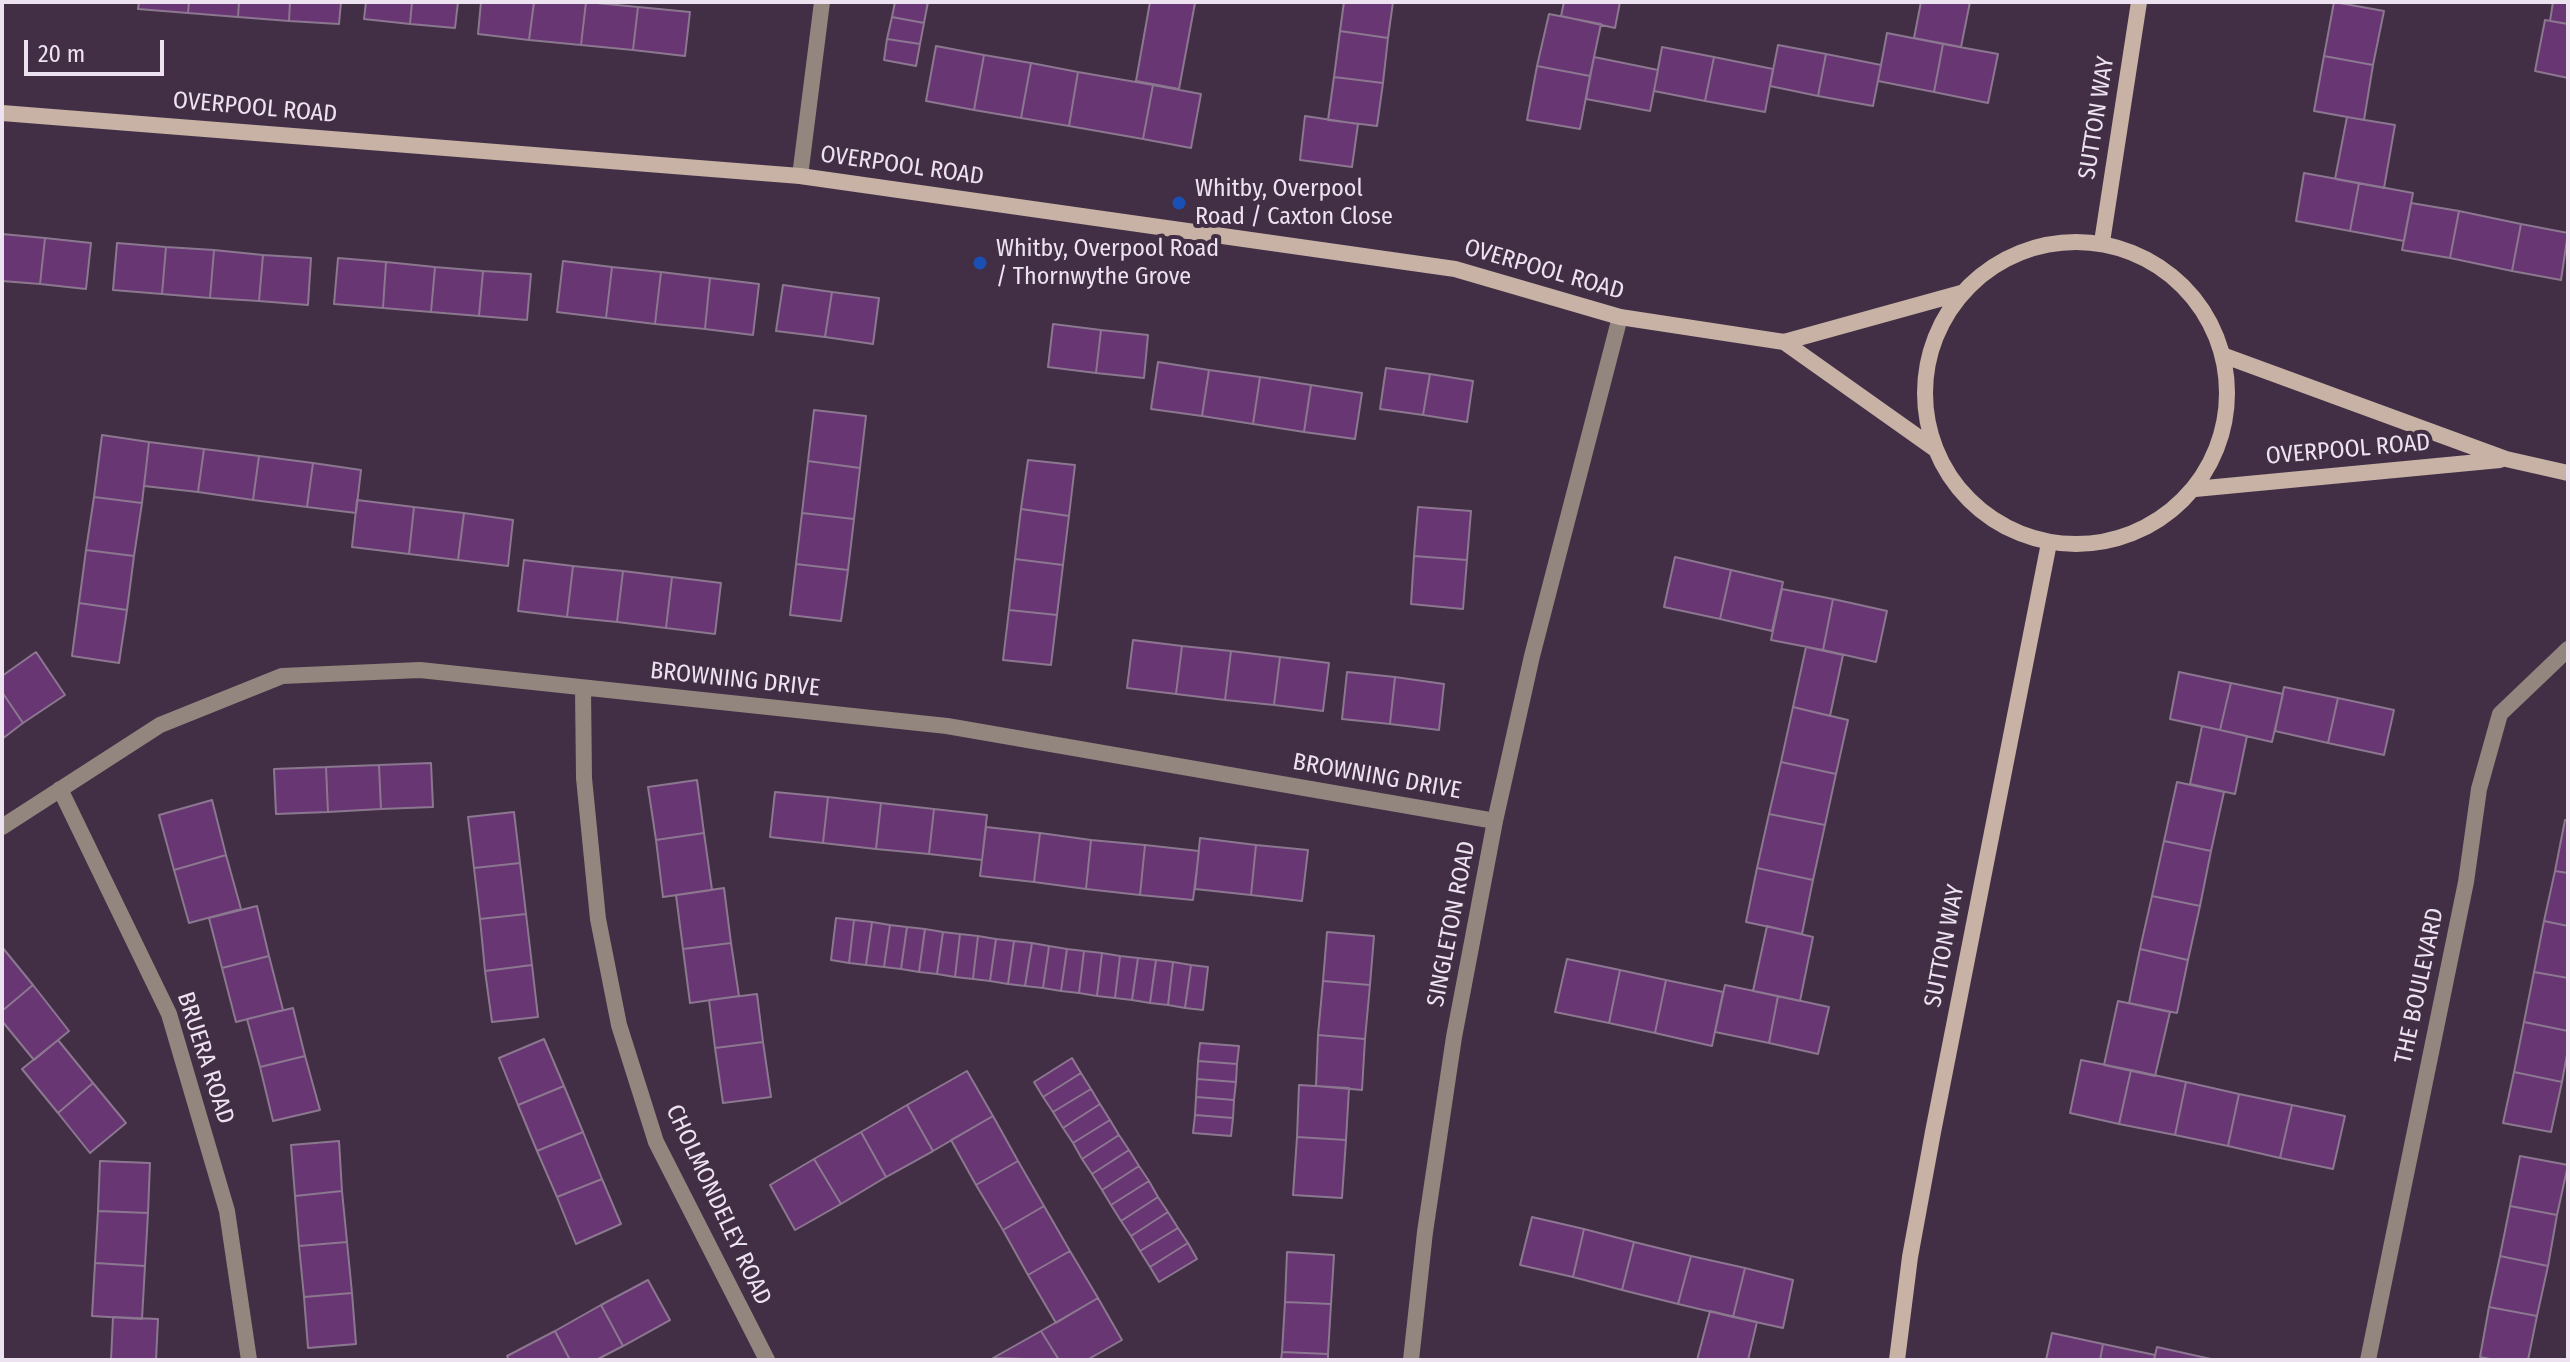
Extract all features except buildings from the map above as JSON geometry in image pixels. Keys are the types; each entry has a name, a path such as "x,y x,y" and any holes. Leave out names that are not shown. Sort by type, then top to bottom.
{"main road":[{"name":"SUTTON WAY","path":"2102,242 2139,2"},
{"name":"OVERPOOL ROAD","path":"2,113 800,176 1455,269 1620,317 1784,342 1961,293"},
{"path":"2052,242 2102,242 2152,260 2192,294 2225,356 2228,409 2213,460 2195,489 2156,523 2106,543 2049,543 1999,525 1960,491 1935,449 1924,397 1932,345 1961,293 2002,259 2052,242"},
{"name":"OVERPOOL ROAD","path":"1784,342 1935,449"},
{"name":"OVERPOOL ROAD","path":"2225,356 2506,459 2568,473"},
{"name":"OVERPOOL ROAD","path":"2195,489 2506,459"},
{"name":"SUTTON WAY","path":"1897,1360 1910,1257 1933,1132 2049,543"}],"street":[{"path":"800,176 822,2"},
{"name":"SINGLETON ROAD","path":"1411,1360 1425,1232 1454,1037 1495,821 1536,640 1620,317"},
{"name":"THE BOULEVARD","path":"2368,1360 2466,882 2479,789 2500,714 2568,649"},
{"name":"BROWNING DRIVE","path":"2,827 160,725 282,676 420,670 947,726 1495,821"},
{"name":"CHOLMONDELEY ROAD","path":"583,688 584,778 598,919 619,1025 656,1142 760,1358"},
{"name":"BRUERA ROAD","path":"60,789 169,1014 227,1211 249,1360"}],"place":[{"name":"Whitby, Overpool Road / Caxton Close","path":"1179,203"},
{"name":"Whitby, Overpool Road / Thornwythe Grove","path":"980,263"}]}
